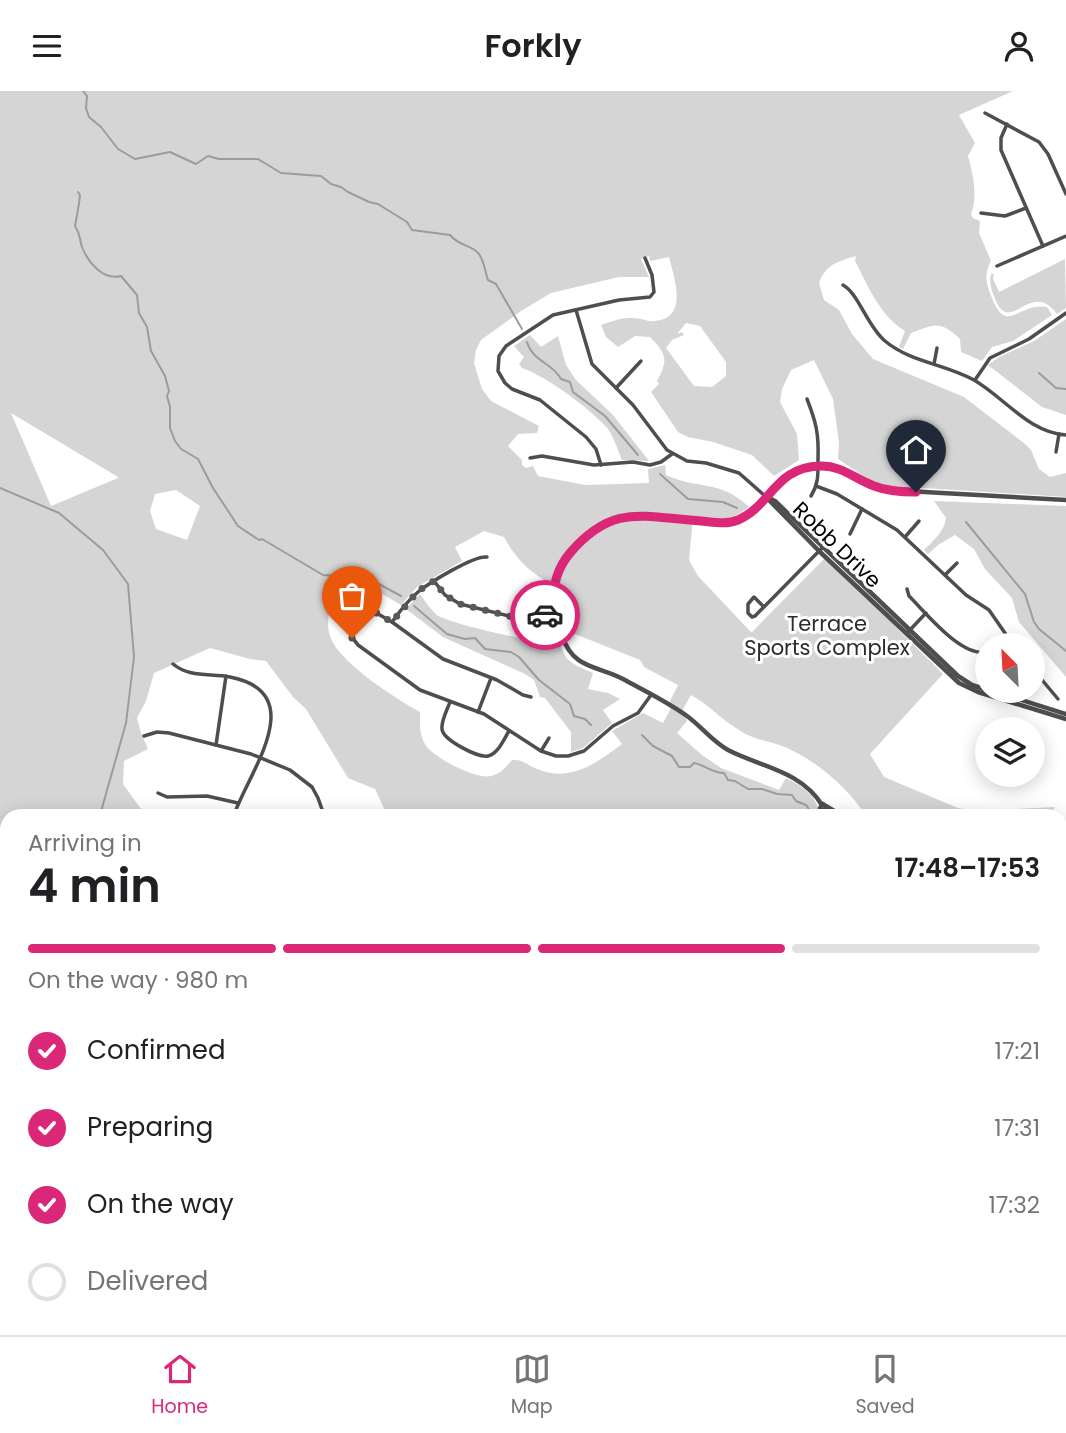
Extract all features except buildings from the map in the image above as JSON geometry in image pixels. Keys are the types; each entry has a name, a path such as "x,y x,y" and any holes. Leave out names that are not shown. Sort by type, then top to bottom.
{"street":[{"path":"985,113 1043,146 1066,194"},
{"path":"1007,124 1001,138 1001,150 1043,246"},
{"path":"981,213 1005,216 1026,208"},
{"path":"998,266 1066,236"},
{"path":"601,465 596,449 586,437 544,403 510,388 502,380 498,367 499,356 506,346 553,315 619,300 652,296 652,275 645,258"},
{"path":"843,285 851,290 868,323 881,337 904,353 975,380 1030,422 1066,435"},
{"path":"530,458 539,455 601,465 633,462 655,464 672,454 633,405 589,359 576,310"},
{"path":"975,380 984,365 995,355 1029,339 1066,313"},
{"path":"934,364 937,348"},
{"path":"616,388 641,361"},
{"path":"807,398 818,430 816,487 811,496"},
{"path":"1056,452 1059,434"},
{"name":"Robb Drive","path":"672,454 687,461 706,463 739,473 765,496 771,498 959,683 975,691"},
{"path":"824,809 813,791 804,784 781,771 725,748 681,712 617,676 586,666 577,660 564,642 555,613 553,591 557,573 581,541 597,527 616,519 631,517 729,522 746,515 789,475 818,466 840,469 874,486 889,490 1066,500"},
{"path":"816,487 837,494 893,527 966,595 989,610 1004,633"},
{"path":"849,534 862,509"},
{"path":"905,537 919,521"},
{"path":"764,607 754,597 748,604 747,613 755,617 821,549"},
{"path":"392,622 418,591 477,557 487,557"},
{"path":"945,575 957,563"},
{"path":"434,581 441,591 455,602 521,619 555,613"},
{"path":"907,589 909,596 926,613 965,649 975,652"},
{"path":"342,593 392,622 443,659 491,677 531,697"},
{"path":"521,619 524,595"},
{"path":"356,601 348,619 352,638 358,645 420,690 478,712 541,751 562,757 584,751 613,726 638,713 651,695"},
{"path":"908,632 926,613"},
{"name":"Robb Drive","path":"908,632 958,676 975,686"},
{"path":"173,664 187,674 226,676 244,681 255,687 269,705 271,728 261,758 236,809"},
{"path":"216,745 226,676"},
{"path":"478,712 491,677"},
{"path":"1045,684 1058,699"},
{"path":"450,702 442,732 448,740 458,745 479,755 488,756 496,751 509,731"},
{"name":"Robb Drive","path":"1028,703 1066,717"},
{"path":"144,736 162,730 261,758 290,770 307,782 316,793 322,809"},
{"path":"541,751 549,738"},
{"path":"158,793 167,797 207,796 238,803"}],"green space":[{"name":"Terrace Sports Complex","path":"0,91 1013,91 959,115 975,143 968,156 974,192 971,214 980,221 979,233 991,261 987,284 996,307 1007,316 1036,307 1047,307 1052,315 1013,341 992,347 982,361 961,352 960,339 937,325 911,333 903,349 899,347 905,331 888,317 875,300 855,261 856,256 829,267 819,283 824,300 839,310 852,334 873,359 964,397 1025,444 1031,450 1039,469 1050,477 1066,473 1066,497 891,486 871,481 838,459 839,443 833,399 814,360 791,370 782,389 780,402 797,434 799,460 774,476 752,455 678,432 651,392 659,384 657,381 663,368 664,357 660,348 650,337 635,336 618,347 606,337 601,325 629,318 655,321 672,313 677,296 669,257 650,261 649,256 641,259 649,277 619,277 551,293 481,340 474,363 482,389 491,401 539,426 537,433 518,434 508,446 522,460 522,465 526,468 533,466 538,476 585,485 649,483 648,469 665,465 666,475 728,492 749,507 729,518 693,518 689,560 698,576 750,631 752,632 826,557 943,674 870,754 884,777 964,809 861,809 849,794 816,764 791,750 744,733 691,695 683,709 687,721 677,733 721,768 779,790 786,778 792,781 804,788 818,809 384,809 375,789 348,778 306,709 293,697 266,661 210,648 154,673 146,701 137,718 148,749 124,761 123,784 141,809 0,809","holes":["686,323 700,326 726,362 726,376 712,387 694,386 666,348 672,340 684,335 682,332 677,334","11,413 118,477 118,478 51,506","176,490 200,506 187,540 156,529 150,511 155,494","484,531 504,537 522,562 546,581 549,593 556,596 565,630 640,660 644,667 678,685 663,723 643,713 612,731 622,744 613,751 582,769 561,774 549,773 522,761 512,760 498,774 475,775 429,749 420,728 420,712 359,671 338,650 329,633 331,609 339,595 362,582 401,605 417,587 462,561 455,547"]},
{"path":"1065,259 1066,308 1057,314 1047,304 1038,302 1013,311 1006,312 1000,308 991,288 991,274 994,274 993,279 999,292"},
{"path":"1066,319 1066,415 1042,407 988,365 1034,341"},
{"path":"530,335 541,347 558,336 566,365 576,380 613,415 649,461 622,460 608,429 600,421 555,386 522,368 519,364 524,357 514,346"},
{"path":"934,501 1066,506 1066,677 1045,652 1045,633 1028,633 1019,622 1012,598 985,569 974,549 955,535 928,554 924,550 941,532 946,518"},
{"path":"420,594 437,615 468,626 525,639 558,632 562,649 568,659 593,673 588,689 608,693 620,699 603,710 612,723 583,748 571,752 571,732 545,698 540,697 534,680 443,637 406,609"},
{"path":"1055,807 1054,809 1016,809"}],"waterway":[{"path":"83,91 87,96 86,108 89,117 101,127 118,149 135,159 170,152 196,164 208,156 219,159 258,159 281,173 321,176 331,184 378,204 407,222 412,230 450,235 480,256 488,280 496,284 522,329"},
{"path":"78,192 80,195 75,226 82,247 97,269 108,276 121,276 137,295 139,313 147,327 151,351 165,376 169,391 167,396 170,428 175,441 181,449 198,459 238,526 323,575 368,578 401,596"},
{"path":"527,342 538,358 561,379 570,382 573,392 605,416 638,455"},
{"path":"1039,373 1056,388 1066,389"},
{"path":"660,474 688,499 723,502 737,508"},
{"path":"0,488 59,513 103,550 128,584 134,657 126,723 102,809"},
{"path":"966,522 1025,594 1039,629 1066,651"},
{"path":"414,606 447,634 465,639 475,638 485,649 511,652 519,657 539,680 570,704 574,716 585,719 591,725"},
{"path":"642,735 653,746 672,756 679,767 690,767 694,763 702,765 724,773 728,780 748,789 792,795 809,809"}],"way so far":[{"path":"352,638 348,619 356,601 392,622 418,591 434,581 445,595 460,604 521,619 545,615"}],"route":[{"path":"545,615 555,613 554,589 557,573 566,558 585,536 609,521 623,517 639,517 729,522 746,515 778,483 795,471 818,466 846,471 881,489 916,492"}]}
